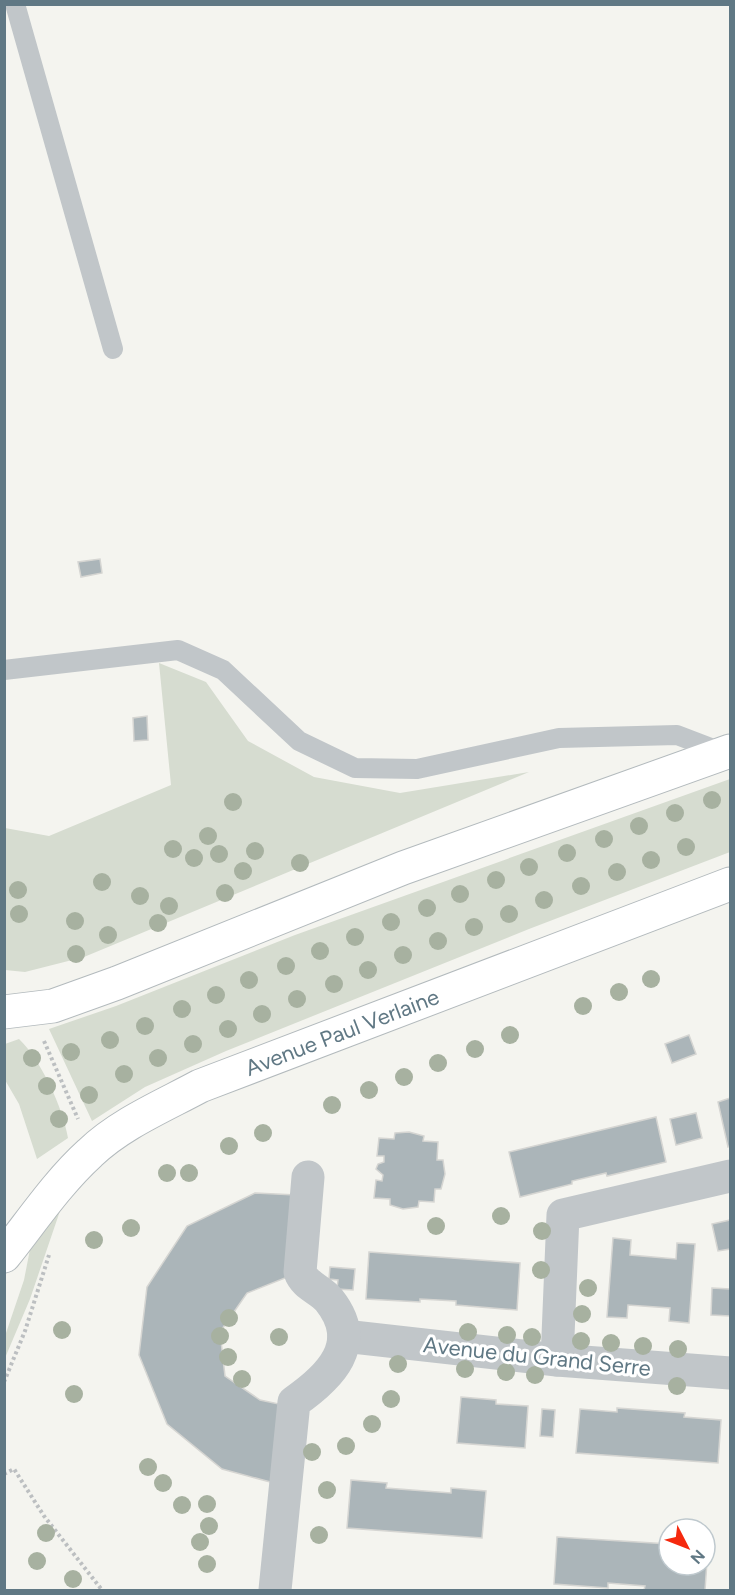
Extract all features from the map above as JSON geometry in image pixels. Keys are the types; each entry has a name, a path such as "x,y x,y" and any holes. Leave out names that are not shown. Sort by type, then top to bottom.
{"main road":[{"path":"4,1012 53,1006 403,868 727,752"},
{"name":"Avenue Paul Verlaine","path":"4,1256 91,1151 141,1118 200,1086 730,884"}],"street":[{"path":"557,1360 564,1215 730,1176"},
{"path":"275,1590 294,1402 328,1376 339,1358 344,1336 338,1315 328,1299 302,1279 300,1272 308,1177"},
{"name":"Avenue du Grand Serre","path":"344,1336 557,1360 730,1373"}],"lane":[{"path":"15,4 113,349"},
{"path":"4,670 178,650 224,670 299,741 355,768 417,769 559,738 677,735 727,752"}],"path":[{"path":"4,1474 14,1469 44,1516 102,1590"}],"shaded area":[{"path":"159,663 206,682 248,741 314,777 400,793 529,772 84,957 25,972 5,970 5,828 49,836 171,785"},
{"path":"730,779 730,852 529,929 226,1051 145,1087 92,1121 49,1029 116,1006 295,935"},
{"path":"19,1039 35,1059 50,1085 68,1138 37,1159 19,1104 5,1080 5,1044"},
{"path":"62,1205 30,1299 5,1358 5,1336 24,1280 33,1234"}],"building":[{"path":"100,559 102,573 81,577 78,562"},
{"path":"147,716 148,740 134,741 133,718"},
{"path":"689,1035 696,1054 672,1063 665,1044"},
{"path":"730,1098 730,1146 728,1147 718,1102"},
{"path":"696,1113 702,1138 676,1145 670,1119"},
{"path":"656,1117 666,1162 607,1176 606,1173 572,1181 572,1184 520,1197 509,1152"},
{"path":"409,1132 424,1136 423,1141 438,1142 437,1160 443,1160 445,1174 441,1189 435,1189 434,1202 419,1201 418,1207 403,1209 390,1205 390,1199 374,1198 376,1180 382,1181 383,1175 376,1169 378,1164 384,1162 384,1156 377,1156 379,1138 394,1139 395,1133"},
{"path":"255,1193 296,1195 290,1276 247,1293 220,1332 225,1376 260,1400 279,1404 274,1483 222,1469 167,1424 139,1355 147,1287 187,1226"},
{"path":"730,1220 730,1249 718,1251 712,1224"},
{"path":"613,1238 631,1240 630,1255 676,1259 677,1243 695,1244 689,1323 669,1321 670,1308 628,1305 627,1318 607,1317"},
{"path":"369,1252 520,1263 517,1310 456,1305 456,1301 366,1299"},
{"path":"330,1267 355,1269 353,1290 337,1289 338,1280 329,1279"},
{"path":"712,1288 730,1289 730,1316 711,1315"},
{"path":"461,1397 496,1400 496,1404 528,1406 525,1448 457,1443"},
{"path":"617,1408 685,1413 684,1417 721,1420 718,1463 576,1453 580,1409 617,1412"},
{"path":"542,1409 555,1410 553,1437 540,1436"},
{"path":"351,1480 387,1483 386,1488 451,1493 451,1488 486,1491 482,1538 347,1528"},
{"path":"557,1537 657,1543 657,1577 706,1577 705,1590 644,1590 645,1586 608,1583 608,1588 554,1584"}]}
